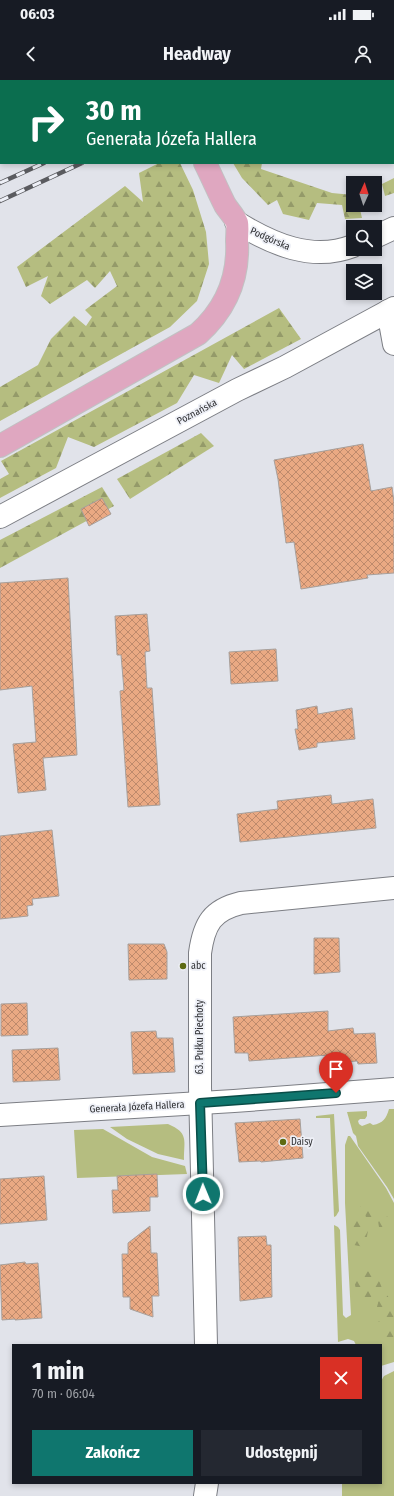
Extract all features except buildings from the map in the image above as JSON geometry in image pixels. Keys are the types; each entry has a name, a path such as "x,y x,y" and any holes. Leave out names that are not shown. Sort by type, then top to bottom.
{"main road":[{"path":"0,446 198,334 208,325 224,304 233,280 238,251 236,222 220,196 205,164"}],"street":[{"name":"Podgórska","path":"236,222 260,236 293,249 329,252 346,248"},
{"path":"382,234 394,228"},
{"path":"391,310 394,344"},
{"name":"Poznańska","path":"0,517 237,390 391,310"},
{"name":"63. Pułku Piechoty","path":"206,1344 200,1103 200,953 206,925 224,908 249,902 394,888"},
{"name":"Generała Józefa Hallera","path":"0,1115 394,1089"},
{"path":"205,1496 207,1484"}],"green space":[{"path":"157,164 180,164 193,190 206,232 209,264 197,301 170,327 0,421 0,387 38,365 51,339 74,316 86,326 92,317 85,310 117,286 110,271 95,288 87,280 50,304 41,296 48,276 26,287 17,267 125,186 143,202 139,173"},
{"path":"234,164 262,164 261,169 332,193 346,194 346,212 361,212 362,218 345,219 342,205 317,203 309,220 283,214 277,200 268,205 242,178"},
{"path":"394,178 394,193 385,196 382,184"},
{"path":"279,308 301,339 244,369 232,355 219,383 194,375 177,403 94,447 68,437 56,468 0,498 0,479 9,474 1,461"},
{"path":"201,433 214,446 130,499 117,479"},
{"path":"102,487 114,506 0,568 0,540"},
{"path":"389,1109 394,1109 394,1199 358,1146 347,1112 367,1111 367,1116 365,1119 360,1119 358,1121 362,1126 370,1123 373,1125 382,1122"},
{"path":"334,1114 339,1211 334,1217 330,1118 316,1118 316,1116"},
{"path":"168,1124 175,1127 184,1138 184,1160 158,1154 127,1139 110,1127"},
{"path":"103,1129 152,1157 185,1166 187,1174 77,1178 74,1130"},
{"path":"348,1136 350,1136 386,1188 394,1203 394,1362 382,1366 382,1344 356,1344 354,1341 348,1339 338,1342 334,1225 340,1230 343,1315 346,1318 351,1315 345,1203 345,1145"},
{"path":"364,1202 371,1203 380,1215 384,1214 389,1218 390,1224 385,1228 379,1227 378,1221 374,1220 369,1223 364,1247 354,1245 351,1238 352,1225 356,1220 361,1220 366,1217 360,1206"},
{"path":"368,1271 378,1280 383,1293 388,1296 389,1302 394,1308 393,1345 385,1343 380,1336 382,1332 388,1330 387,1325 381,1322 374,1322 370,1328 364,1328 363,1323 368,1318 374,1318 378,1303 375,1295 372,1295 370,1300 364,1303 358,1297 354,1281 359,1275"},
{"path":"394,1371 394,1496 342,1496 342,1484 382,1484 382,1379 384,1376"}],"railway":[{"path":"0,183 42,164"},
{"path":"0,201 80,164"}],"place":[{"name":"abc","path":"183,966"},
{"name":"Daisy","path":"283,1142"}],"route":[{"path":"203,1194 200,1103 336,1093"}]}
